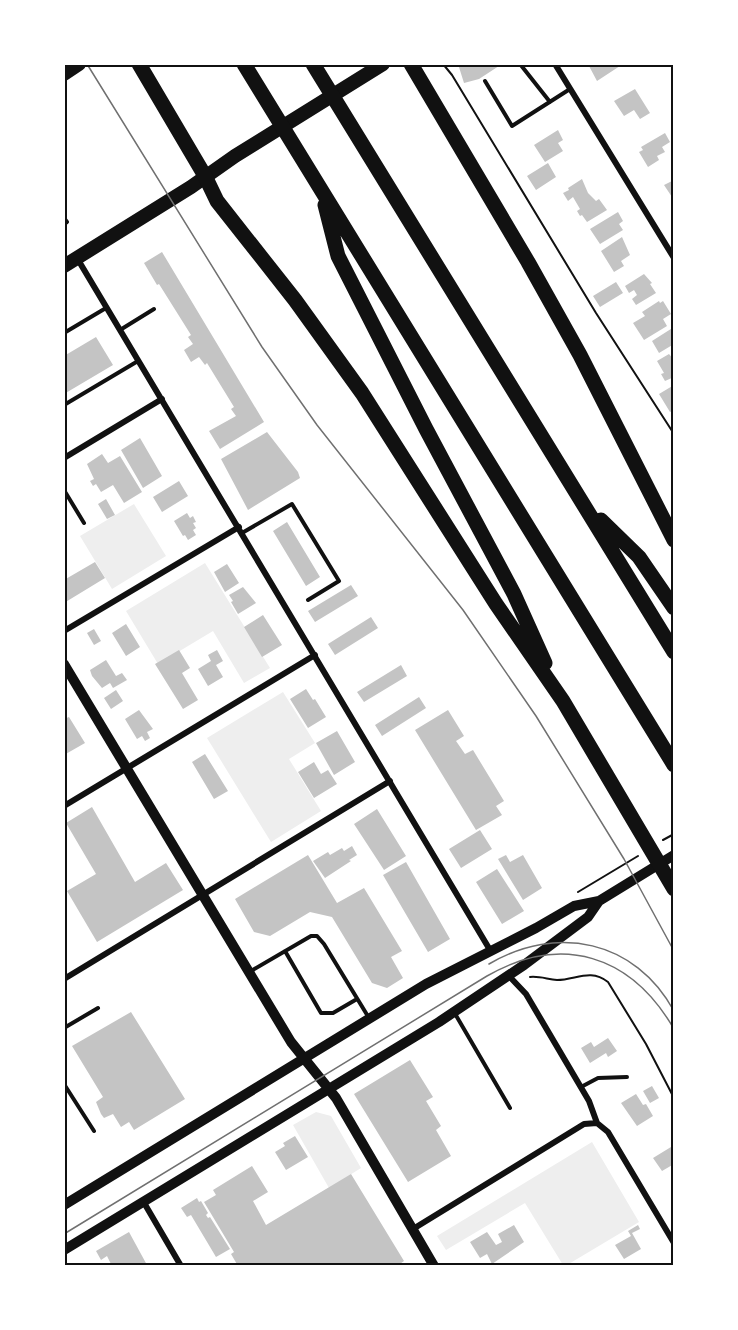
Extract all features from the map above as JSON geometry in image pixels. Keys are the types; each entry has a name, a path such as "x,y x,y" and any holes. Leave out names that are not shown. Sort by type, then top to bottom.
{"highway":[{"path":"139,64 206,176 217,201 295,300 362,393 496,604 563,701 674,889"},
{"path":"243,64 674,765"},
{"path":"313,64 674,652"},
{"path":"411,64 580,355 674,540"},
{"path":"321,191 338,256 514,594 563,701"},
{"path":"585,505 639,557 674,608"}],"main road":[{"path":"64,74 79,64"},
{"path":"64,266 380,66"}],"street":[{"path":"555,64 674,258"},
{"path":"77,258 490,950"},
{"path":"64,458 162,399"},
{"path":"64,631 241,530"},
{"path":"64,806 315,655"},
{"path":"64,664 291,1042 329,1089 434,1266"},
{"path":"64,979 390,781"},
{"path":"64,1205 426,984 574,906 599,901 674,855"},
{"path":"64,1250 454,1011 588,917 599,901"},
{"path":"508,975 526,994 589,1101 597,1123 609,1132 674,1243"},
{"path":"413,1229 584,1124 597,1123"},
{"path":"143,1201 181,1266"}],"lane":[{"path":"520,64 549,102"},
{"path":"485,81 512,126 570,89"},
{"path":"64,218 67,222 64,224"},
{"path":"64,333 107,307"},
{"path":"120,330 154,309"},
{"path":"64,405 138,361"},
{"path":"64,490 84,523"},
{"path":"241,530 292,504 339,581 308,600"},
{"path":"249,972 311,936 317,936 370,1018"},
{"path":"285,951 321,1012 333,1013 357,999"},
{"path":"64,1028 98,1008"},
{"path":"454,1011 510,1108"},
{"path":"581,1087 598,1078 627,1077"},
{"path":"64,1084 94,1131"}],"path":[{"path":"443,64 452,75 596,313 674,434"},
{"path":"655,845 674,834"},
{"path":"589,885 645,851"},
{"path":"530,977 537,975 548,979 568,979 588,974 602,977 608,982 646,1044 674,1098"}],"shaded area":[{"path":"134,504 166,556 112,589 80,536"},
{"path":"205,563 270,668 244,683 213,631 158,664 126,611"},
{"path":"283,692 315,743 289,759 321,811 271,842 207,738"},
{"path":"316,1112 331,1116 361,1168 329,1188 293,1125"},
{"path":"592,1142 639,1222 567,1265 563,1265 525,1203 446,1250 437,1236"}],"building":[{"path":"458,64 502,64 479,79 464,83"},
{"path":"592,64 623,64 597,81 589,66"},
{"path":"635,89 650,113 640,119 634,110 624,116 614,101"},
{"path":"558,130 563,140 558,143 563,151 545,162 534,145"},
{"path":"665,133 670,142 662,147 665,152 657,156 659,160 648,167 639,152 643,150 641,147"},
{"path":"548,163 556,177 536,190 527,176"},
{"path":"582,179 588,193 596,201 599,199 607,210 587,222 577,211 580,209 573,197 568,201 563,193"},
{"path":"674,180 674,200 664,185"},
{"path":"618,212 623,221 619,224 623,230 600,244 590,229"},
{"path":"622,237 630,255 621,261 624,266 614,272 601,251"},
{"path":"162,252 264,422 220,449 209,431 236,416 231,409 234,407 207,363 205,365 199,357 191,362 184,350 193,344 188,337 191,335 144,263"},
{"path":"644,274 652,283 650,284 656,293 636,305 632,299 637,295 634,290 629,293 625,286"},
{"path":"616,282 623,293 600,307 593,296"},
{"path":"659,301 660,303 663,301 671,314 663,319 667,326 644,340 633,323 645,316 642,312"},
{"path":"674,327 674,344 659,353 652,341"},
{"path":"96,337 113,365 64,394 64,356"},
{"path":"669,354 674,360 674,377 665,381 661,374 664,373 657,361"},
{"path":"674,385 674,410 670,412 659,394"},
{"path":"267,432 298,472 300,478 248,510 221,459"},
{"path":"140,438 162,476 143,488 121,450"},
{"path":"102,454 108,463 120,456 142,492 124,503 113,485 101,492 96,484 93,486 90,481 94,479 87,464"},
{"path":"179,481 188,496 162,512 153,497"},
{"path":"106,499 115,515 107,519 98,504"},
{"path":"187,513 190,518 193,516 196,522 193,523 196,528 193,530 196,535 188,540 174,521"},
{"path":"287,522 320,577 306,586 273,531"},
{"path":"95,562 105,578 64,603 64,580"},
{"path":"227,564 239,583 225,592 214,572"},
{"path":"351,585 358,596 315,622 308,611"},
{"path":"243,587 256,603 238,614 229,595"},
{"path":"263,615 282,645 262,657 244,627"},
{"path":"371,617 378,628 335,655 328,644"},
{"path":"126,624 140,647 126,656 112,633"},
{"path":"94,629 101,641 94,645 87,633"},
{"path":"179,650 190,668 182,673 198,700 183,709 155,664"},
{"path":"217,650 223,661 216,665 223,677 208,686 198,669 211,661 208,655"},
{"path":"106,660 116,676 122,673 127,680 113,688 110,683 102,688 90,670"},
{"path":"401,665 407,676 364,702 357,692"},
{"path":"306,689 326,717 308,728 290,699"},
{"path":"116,690 123,701 111,709 104,698"},
{"path":"419,697 426,708 382,736 375,725"},
{"path":"139,710 153,729 147,732 150,738 145,741 142,736 137,739 125,719"},
{"path":"448,710 464,736 456,741 465,754 473,750 504,801 496,806 502,815 476,830 415,730"},
{"path":"69,717 85,743 64,755 64,719"},
{"path":"337,731 355,762 334,775 316,743"},
{"path":"205,754 228,791 214,799 192,762"},
{"path":"314,762 321,774 328,770 337,784 314,798 298,772"},
{"path":"92,807 135,882 166,863 183,890 97,942 67,891 96,874 66,823"},
{"path":"377,809 406,856 384,870 354,824"},
{"path":"480,830 492,849 461,868 449,849"},
{"path":"352,846 357,855 325,878 313,861 328,852 330,855 342,848 344,851"},
{"path":"308,855 337,903 364,888 402,951 391,957 403,978 387,988 372,983 332,917 310,912 270,936 254,932 235,899"},
{"path":"506,855 510,862 523,855 542,888 523,900 498,859"},
{"path":"406,862 450,939 428,952 383,875"},
{"path":"497,869 524,911 502,924 476,882"},
{"path":"131,1012 185,1099 134,1130 129,1122 121,1127 113,1114 104,1118 101,1114 96,1102 103,1097 72,1046"},
{"path":"608,1038 617,1051 608,1057 606,1053 590,1063 581,1048 591,1042 594,1047"},
{"path":"410,1060 433,1097 426,1101 441,1126 436,1130 451,1156 408,1182 354,1094"},
{"path":"652,1086 659,1098 650,1103 643,1091"},
{"path":"636,1094 653,1116 637,1126 621,1103"},
{"path":"295,1136 308,1157 286,1170 275,1152 285,1146 283,1143"},
{"path":"671,1147 674,1151 674,1164 662,1171 653,1158"},
{"path":"252,1166 268,1192 253,1201 266,1225 351,1174 404,1261 397,1266 238,1266 231,1254 234,1252 204,1202 216,1195 213,1190"},
{"path":"197,1198 230,1249 216,1257 191,1215 187,1217 181,1208"},
{"path":"514,1225 524,1242 492,1264 487,1254 480,1258 470,1242 487,1232 496,1245 502,1242 498,1234"},
{"path":"638,1225 640,1229 632,1233 641,1249 624,1259 615,1245 631,1236 628,1231"},
{"path":"129,1232 147,1265 112,1266 107,1256 101,1260 96,1251"}],"tram line":[{"path":"87,64 262,347 317,425 463,610 536,716 624,859 674,951"},
{"path":"489,964 515,952 541,944 567,943 592,946 616,954 638,968 658,987 674,1011"},
{"path":"64,1234 487,976 515,963 542,956 568,954 593,959 616,968 637,983 657,1004 674,1029"}]}
